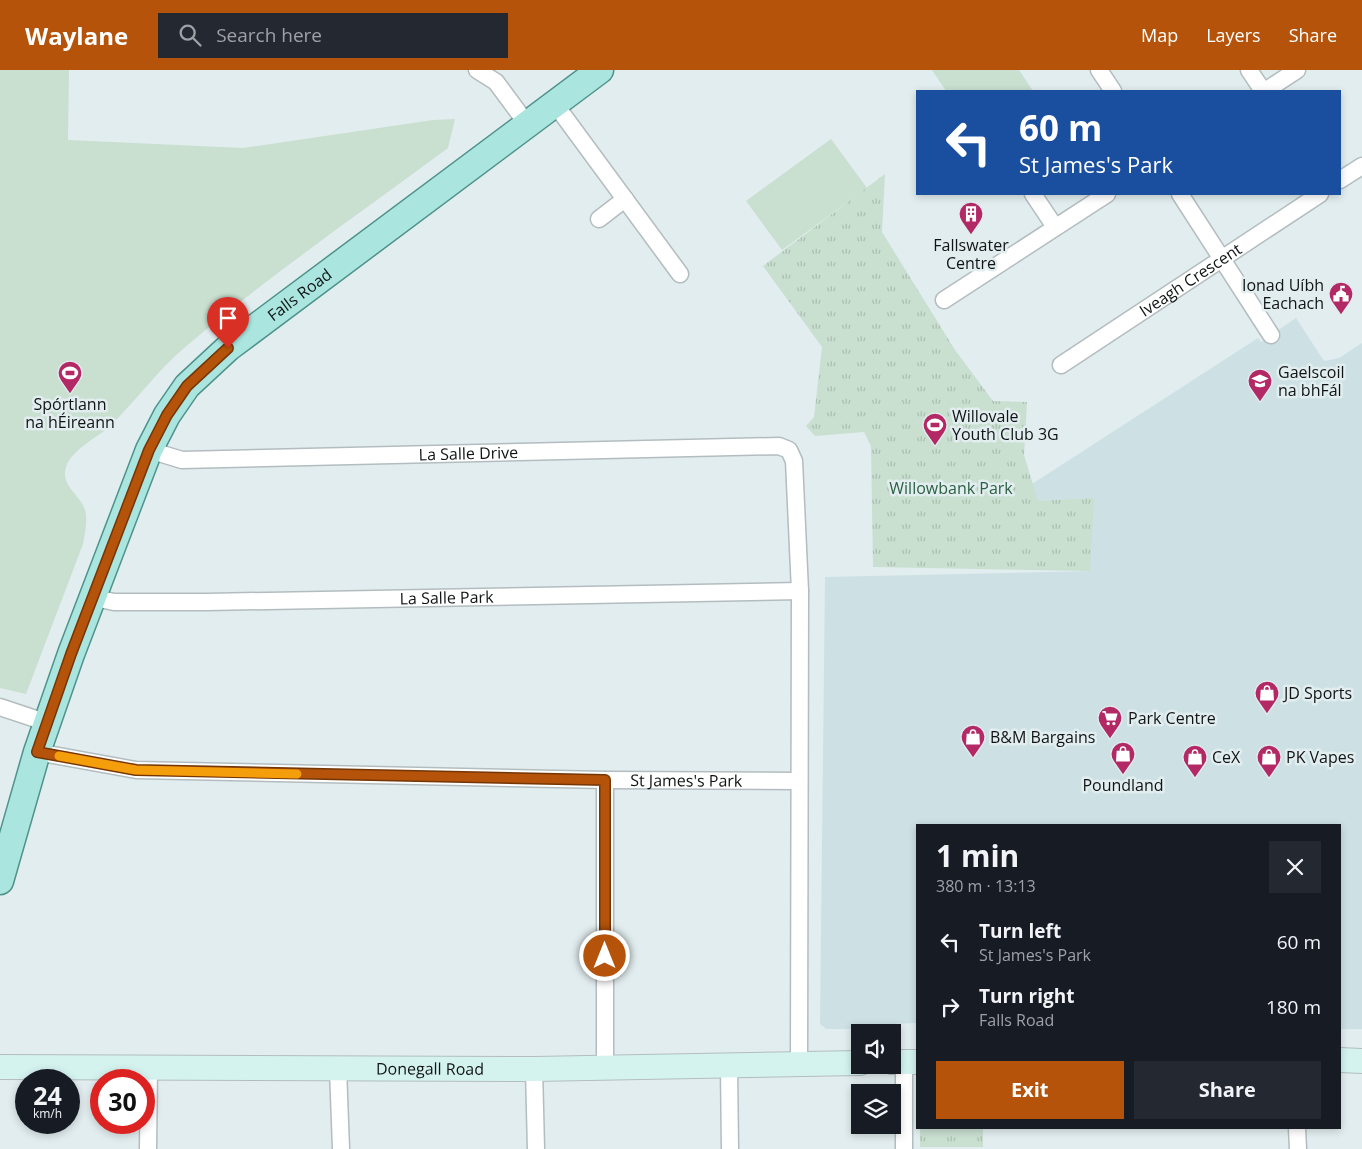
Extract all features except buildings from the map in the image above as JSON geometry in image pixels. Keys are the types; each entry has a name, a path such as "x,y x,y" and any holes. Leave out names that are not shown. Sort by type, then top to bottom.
{"main road":[{"name":"Falls Road","path":"0,881 37,752 71,654 149,450 167,415 187,386 208,365 347,257 600,70"}],"street":[{"path":"477,70 496,82 527,124"},
{"path":"1099,70 1112,90"},
{"path":"1249,70 1263,90"},
{"path":"1266,90 1297,70"},
{"path":"555,104 680,274"},
{"path":"1341,179 1362,166"},
{"path":"1034,195 1055,228"},
{"path":"944,300 1105,195"},
{"path":"1181,195 1271,334"},
{"name":"Iveagh Crescent","path":"1061,365 1318,195"},
{"path":"599,219 625,199"},
{"name":"La Salle Drive","path":"149,450 182,460 779,446 789,450 794,461 800,591"},
{"path":"799,1066 798,782 800,591"},
{"name":"La Salle Park","path":"94,598 114,602 207,602 800,591"},
{"path":"0,707 48,723"},
{"name":"St James's Park","path":"37,752 136,770 798,782"},
{"path":"605,780 605,1067"},
{"path":"1341,1060 1362,1060"},
{"path":"904,1149 905,1062"},
{"name":"Donegall Road","path":"0,1067 534,1069 799,1066 851,1063"},
{"path":"729,1067 730,1149"},
{"path":"148,1068 148,1149"},
{"path":"338,1068 341,1149"},
{"path":"534,1069 536,1149"},
{"path":"1297,1129 1298,1149"}],"shaded area":[{"name":"Park Centre","path":"1296,318 1324,361 1339,358 1362,343 1362,1029 1341,1029 1341,824 916,824 916,1023 851,1024 851,1029 826,1029 820,1024 825,577 1090,571 1038,501 1032,484 1258,338 1261,342"}],"green space":[{"name":"Spórtlann na hÉireann","path":"0,70 69,70 68,140 243,148 433,120 455,119 448,148 280,271 215,322 173,358 110,426 79,449 69,461 66,467 66,479 68,485 83,504 86,514 83,544 26,694 0,688"},
{"path":"932,70 1019,70 1032,90 945,90"},
{"path":"831,139 867,188 782,250 746,201"},
{"name":"Willowbank Park","path":"885,174 882,232 955,350 993,401 1027,402 1024,455 1038,501 1094,498 1090,571 873,567 871,446 864,432 815,436 806,426 814,417 822,347 763,266"},
{"path":"920,1129 983,1129 983,1147 920,1147"}],"slow traffic":[{"path":"59,756 136,770 297,774"}],"place":[{"name":"Fallswater Centre","path":"971,235"},
{"name":"Ionad Uíbh Eachach","path":"1341,315"},
{"name":"Spórtlann na hÉireann","path":"70,394"},
{"name":"Gaelscoil na bhFál","path":"1260,402"},
{"name":"Willovale Youth Club 3G","path":"935,446"},
{"name":"JD Sports","path":"1267,714"},
{"name":"Park Centre","path":"1110,739"},
{"name":"B&M Bargains","path":"973,758"},
{"name":"Poundland","path":"1123,775"},
{"name":"CeX","path":"1195,778"},
{"name":"PK Vapes","path":"1269,778"}],"route":[{"path":"228,348 201,370 187,386 167,415 149,450 71,654 37,752 136,770 605,780 605,956"}]}
